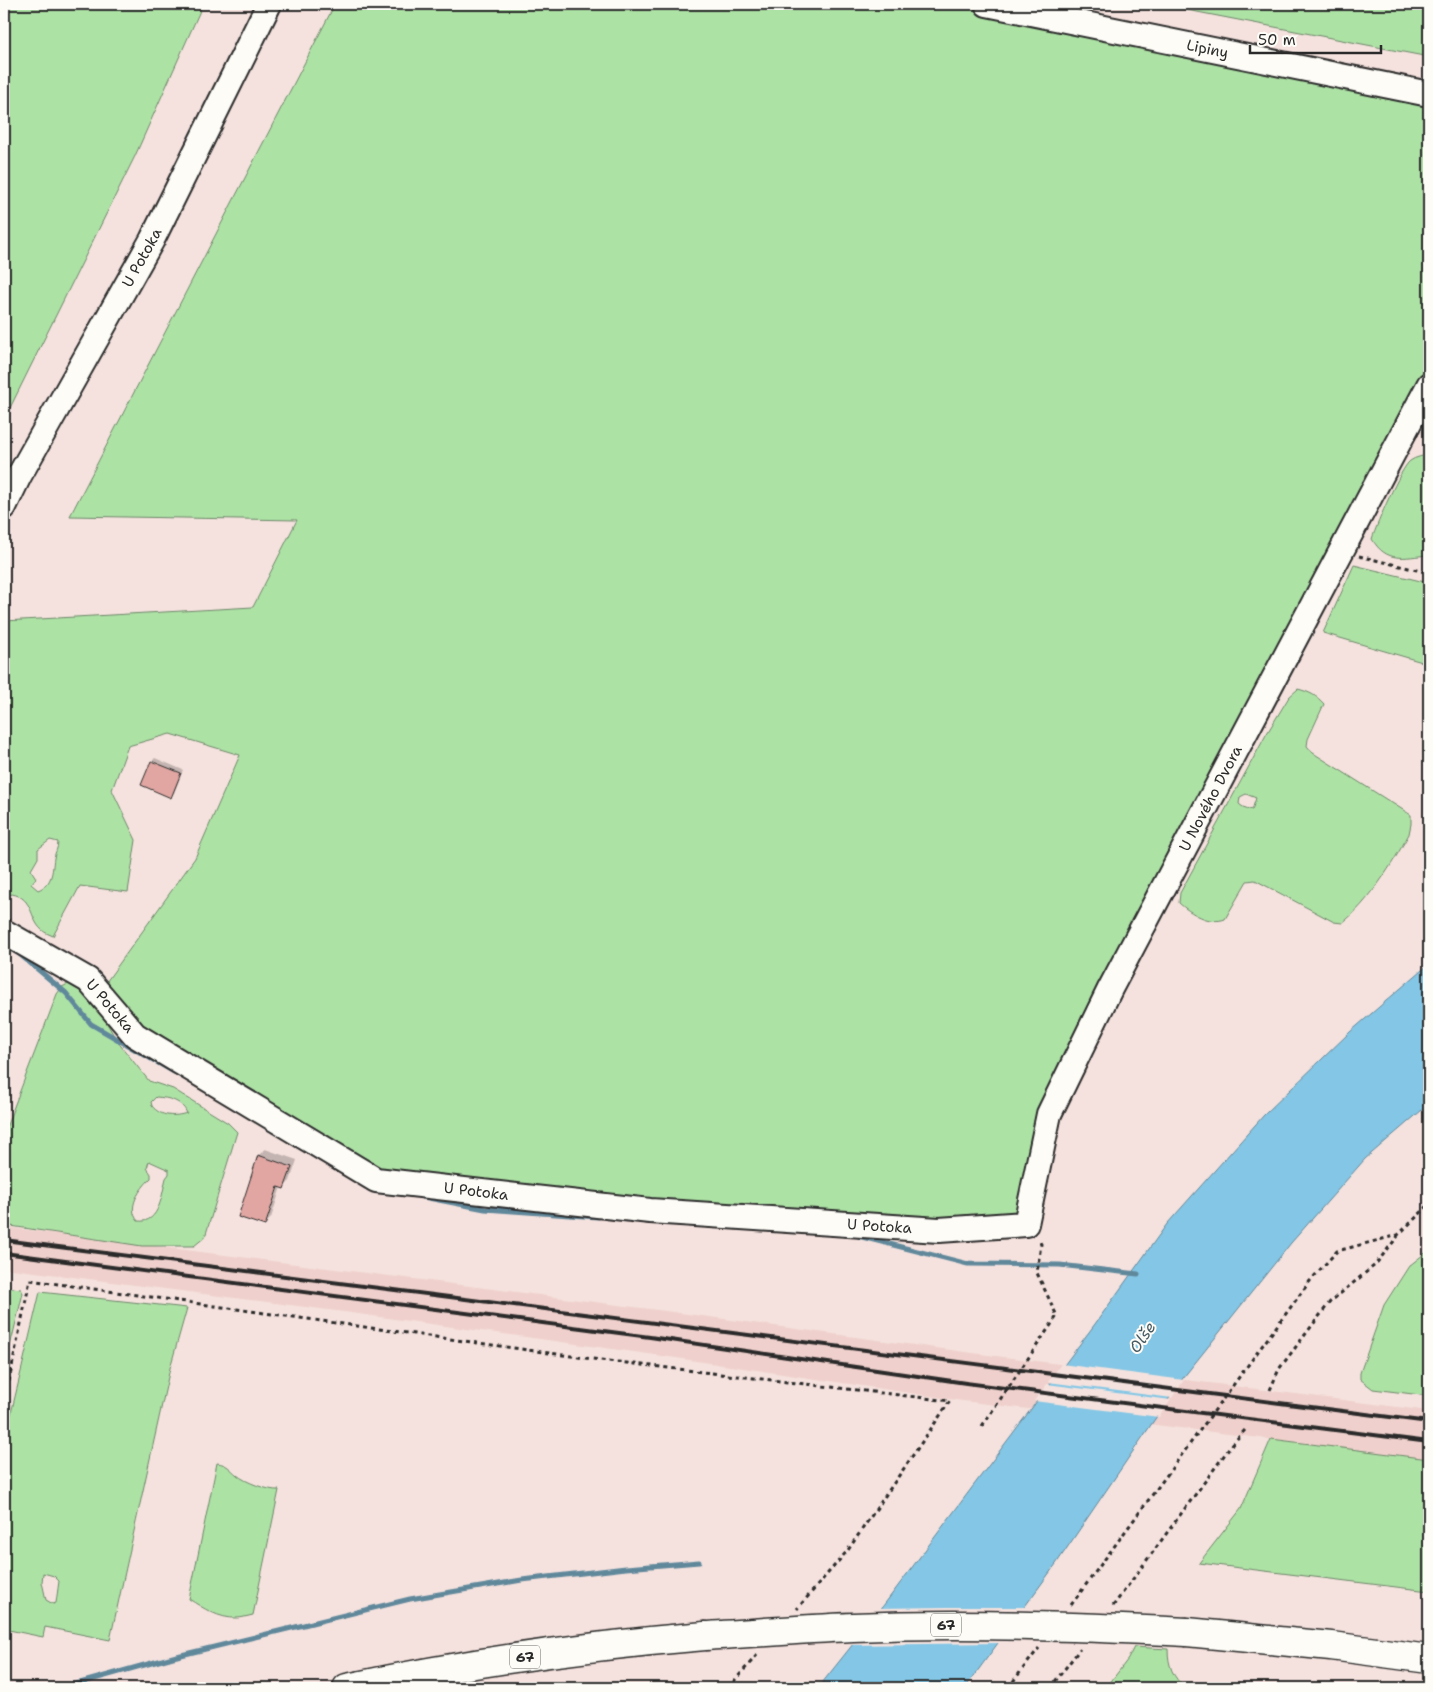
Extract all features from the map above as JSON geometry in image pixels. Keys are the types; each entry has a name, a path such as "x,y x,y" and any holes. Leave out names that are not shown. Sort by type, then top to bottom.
{"main road":[{"name":"67","path":"347,1688 554,1652 705,1636 854,1627 1037,1626 1187,1632 1331,1646 1429,1659"}],"street":[{"name":"U Potoka","path":"4,507 19,476 152,240 270,4"},
{"name":"Lipiny","path":"987,4 1429,94"},
{"name":"U Nového Dvora","path":"1026,1224 1049,1114 1110,989 1429,385"},
{"name":"U Potoka","path":"4,932 88,980 135,1035 376,1180 670,1212 939,1230 1026,1224"}],"path":[{"path":"1341,552 1429,572"},
{"path":"1270,1390 1279,1369 1330,1302 1375,1265 1398,1235 1429,1205"},
{"path":"982,1426 1057,1316 1037,1272 1041,1244 1026,1224"},
{"path":"1069,1608 1310,1281 1337,1251 1398,1235"},
{"path":"4,1405 30,1280 592,1359 950,1401 848,1550 791,1616"},
{"path":"1110,1610 1234,1442 1245,1430"},
{"path":"1050,1688 1081,1647"},
{"path":"728,1688 760,1652"}],"shaded area":[{"path":"4,1227 1429,1411 1429,1459 963,1401 656,1355 4,1268"}],"green space":[{"path":"4,4 203,4 135,156 4,420"},
{"path":"335,4 987,4 1429,94 1429,385 1049,1114 1026,1224 939,1230 376,1180 135,1035 99,992 195,858 240,755 170,734 128,746 112,790 136,840 128,892 80,886 53,936 46,933 38,925 28,904 24,900 12,894 4,898 4,621 253,607 297,520 70,516","holes":["50,840 58,842 51,877 47,884 38,890 31,884 36,878 31,870 38,858 38,849"]},
{"path":"1156,4 1429,4 1429,57"},
{"path":"1429,454 1429,555 1390,556 1378,547 1372,539 1389,497 1406,466 1410,461"},
{"path":"1354,565 1429,583 1429,664 1323,633"},
{"path":"1298,689 1312,694 1324,704 1308,739 1307,746 1313,753 1411,815 1409,834 1388,870 1370,894 1352,915 1342,923 1334,922 1255,880 1247,881 1225,919 1213,920 1200,917 1179,903 1180,893 1266,735 1289,697","holes":["1246,794 1256,798 1252,810 1239,804 1240,797"]},
{"path":"68,984 84,993 100,1011 117,1041 149,1081 173,1089 228,1123 237,1132 205,1237 194,1246 142,1246 4,1225 4,1133 57,994 62,987","holes":["156,1097 178,1102 187,1113 173,1115 159,1112 152,1106 151,1102","149,1161 169,1170 169,1174 155,1213 145,1221 138,1221 133,1210 134,1204 139,1193 151,1178 147,1168"]},
{"path":"1429,1250 1429,1396 1373,1389 1360,1379 1360,1373 1384,1305 1409,1266"},
{"path":"4,1287 21,1289 23,1293 4,1371"},
{"path":"40,1292 187,1308 170,1368 110,1640 45,1627 43,1637 4,1629 4,1443","holes":["43,1573 54,1576 59,1581 56,1603 53,1604 46,1600 42,1582"]},
{"path":"1271,1439 1429,1459 1429,1591 1199,1563 1241,1509"},
{"path":"217,1463 226,1466 251,1483 263,1488 279,1490 253,1615 241,1618 218,1615 189,1599"},
{"path":"1134,1647 1168,1649 1172,1671 1185,1688 1106,1688 1128,1659"}],"water":[{"name":"Olše","path":"1429,964 1429,1104 1365,1159 1291,1243 1183,1378 1056,1564 965,1688 818,1688 877,1614 1095,1324 1167,1224 1264,1115 1350,1032"}],"pier":[{"path":"1061,1364 1184,1380 1172,1398 1048,1382"},
{"path":"1047,1384 1171,1400 1159,1417 1034,1401"},
{"path":"1028,1607 1002,1643 849,1645 879,1608"}],"building":[{"path":"151,761 181,773 171,798 141,785"},
{"path":"258,1155 292,1167 284,1189 278,1187 265,1226 238,1217"}],"waterway":[{"path":"17,952 66,993 91,1024 174,1072"},
{"path":"423,1197 485,1209 598,1217"},
{"path":"858,1236 968,1264 1060,1265 1138,1274"},
{"path":"62,1688 173,1657 410,1599 522,1580 699,1562"}],"railway":[{"path":"4,1240 1429,1422"},
{"path":"4,1253 650,1337 966,1383 1429,1442"}]}
